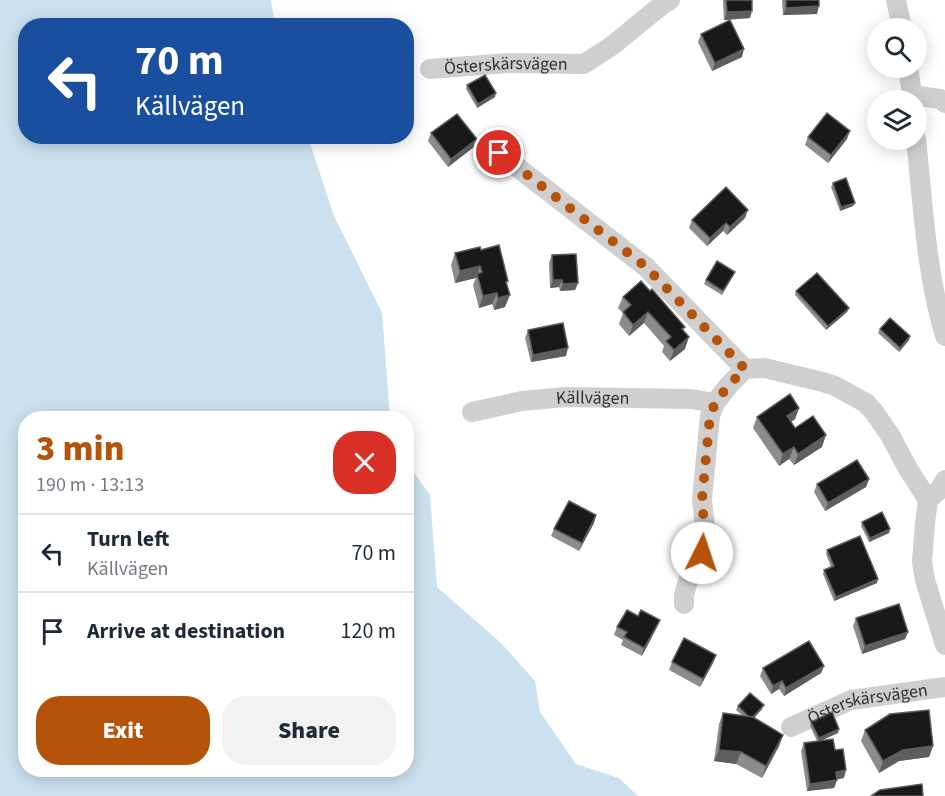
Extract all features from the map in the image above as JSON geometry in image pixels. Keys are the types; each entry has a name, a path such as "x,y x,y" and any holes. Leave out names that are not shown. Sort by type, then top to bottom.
{"street":[{"name":"Österskärsvägen","path":"430,69 508,63 584,64 613,45 670,0"},
{"path":"896,0 900,18"},
{"path":"927,99 940,99 945,103"},
{"path":"917,150 928,254 938,313 945,336"},
{"path":"499,153 646,267 745,369"},
{"path":"684,604 688,581 702,553 705,537 702,499 710,416 715,403 745,369 764,368 835,386 866,404 890,435 928,500 922,562 924,580 945,645"},
{"name":"Källvägen","path":"472,412 522,401 566,397 691,399 715,403"},
{"path":"928,500 940,489 945,480"},
{"name":"Österskärsvägen","path":"791,727 851,700 945,687"}],"water":[{"path":"0,0 271,0 274,18 18,18 18,144 310,144 334,216 382,313 389,411 18,411 18,777 414,777 414,473 430,495 437,587 501,643 535,681 540,712 576,764 619,778 638,796 0,796"}],"building":[{"path":"726,0 752,0 752,11 727,12"},
{"path":"786,0 819,0 819,6 786,8"},
{"path":"730,20 744,49 715,63 701,34"},
{"path":"485,75 496,93 478,104 467,85"},
{"path":"827,113 850,131 831,155 808,137"},
{"path":"457,114 477,139 451,159 431,133"},
{"path":"846,178 855,203 841,207 833,183"},
{"path":"726,187 748,210 730,227 726,223 710,238 692,220"},
{"path":"499,245 510,295 498,298 497,293 483,296 477,274 482,272 480,266 460,271 455,253"},
{"path":"576,254 578,283 563,284 562,280 553,280 552,255"},
{"path":"717,261 735,272 723,291 706,280"},
{"path":"817,273 849,308 828,326 796,291"},
{"path":"641,281 650,291 652,289 685,327 682,329 689,337 674,350 666,341 671,337 648,312 633,325 623,312 631,305 623,297"},
{"path":"890,318 910,336 900,348 880,329"},
{"path":"563,323 568,348 533,355 528,330"},
{"path":"790,394 799,408 787,416 795,428 813,416 826,435 798,454 794,447 783,454 757,417"},
{"path":"857,460 869,479 828,503 817,484"},
{"path":"569,501 596,515 582,543 554,529"},
{"path":"882,512 890,529 870,538 862,522"},
{"path":"860,536 878,579 836,597 824,570 834,566 827,550"},
{"path":"899,604 908,632 865,646 856,618"},
{"path":"627,610 638,616 641,610 660,620 644,648 624,637 627,632 617,627"},
{"path":"684,638 716,655 703,679 672,662"},
{"path":"809,641 824,666 786,688 782,681 773,686 763,668"},
{"path":"750,693 764,705 753,717 749,717 738,706"},
{"path":"929,710 933,746 903,750 883,761 865,730 890,714"},
{"path":"832,712 839,729 819,738 811,722"},
{"path":"723,713 753,717 783,735 766,766 741,752 719,750"},
{"path":"833,739 835,750 843,749 846,770 836,772 837,780 810,784 804,743"},
{"path":"922,784 923,796 871,796 880,790"}],"route":[{"path":"499,153 646,267 745,369 715,403 710,416 703,478 705,537 702,553"}]}
